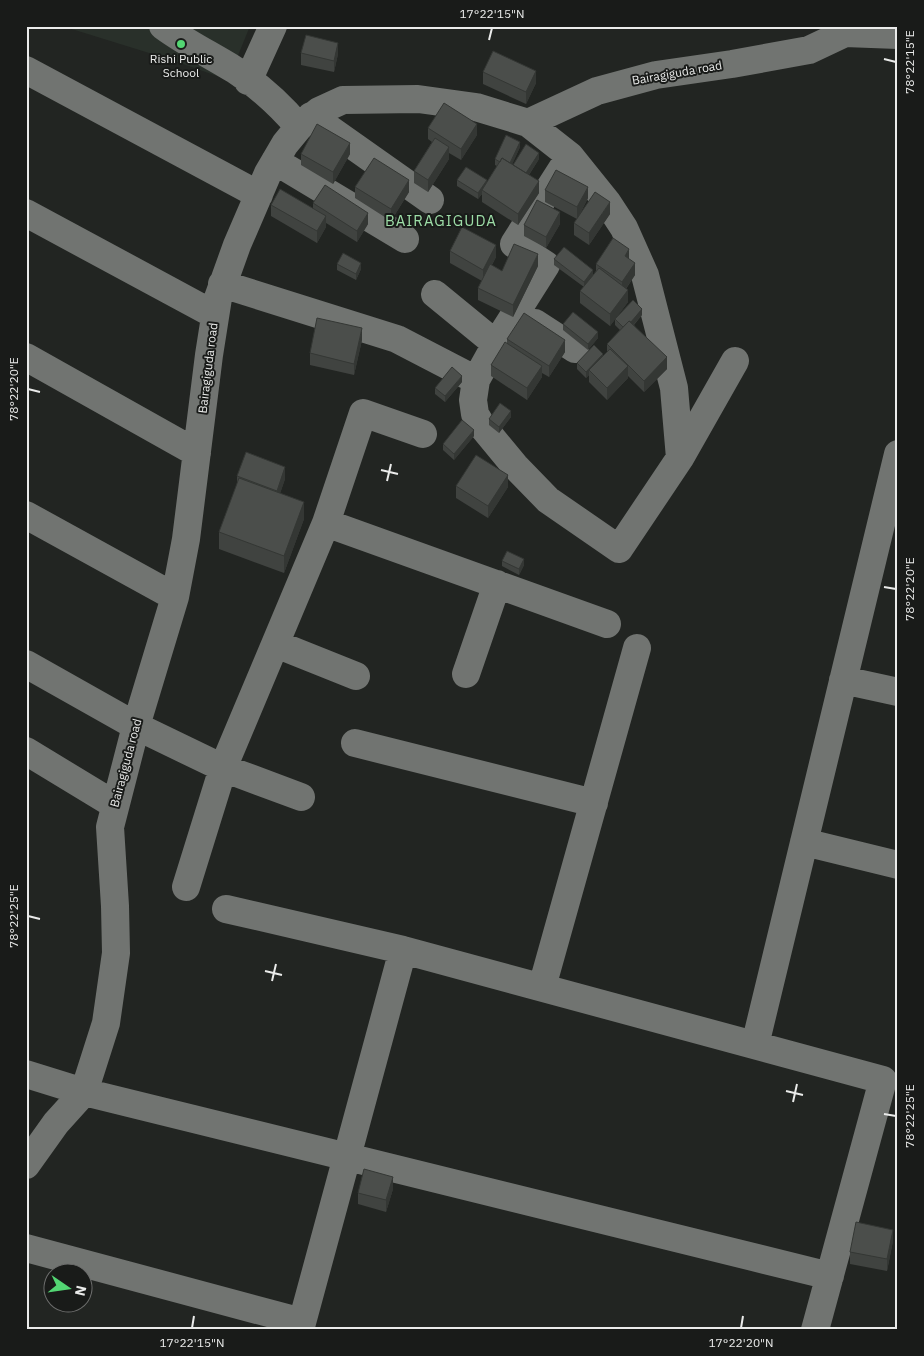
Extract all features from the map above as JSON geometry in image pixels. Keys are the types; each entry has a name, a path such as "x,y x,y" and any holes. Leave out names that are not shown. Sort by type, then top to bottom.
{"street":[{"path":"163,26 186,43 236,71 284,109 430,200"},
{"path":"248,80 273,26"},
{"path":"848,30 898,35"},
{"name":"Bairagiguda road","path":"26,1165 56,1123 84,1092 106,1023 116,953 116,906 110,827 136,726 175,597 186,539 208,354 222,284 268,173 285,144 318,111 343,100 418,99 476,107 528,124 597,90 656,75 809,50 848,30"},
{"path":"26,70 259,195"},
{"path":"528,124 570,156 607,202 624,228 645,275 674,388 680,458"},
{"path":"570,156 514,244 546,265 496,344 476,380 473,400 476,414 482,426 548,500 619,549 680,458 735,362"},
{"path":"275,161 405,239"},
{"path":"26,213 215,315"},
{"path":"222,284 396,340 476,380"},
{"path":"435,294 496,344"},
{"path":"517,311 575,349"},
{"path":"26,357 197,452"},
{"path":"186,887 223,768 326,523 362,413 423,434"},
{"path":"755,1046 843,680 890,524 898,454"},
{"path":"26,514 175,597"},
{"path":"326,523 607,624"},
{"path":"466,674 497,584"},
{"path":"276,644 356,676"},
{"path":"542,987 638,648"},
{"path":"26,664 136,726 223,768 301,797"},
{"path":"843,680 898,692"},
{"path":"355,744 594,802"},
{"path":"26,751 115,805"},
{"path":"804,842 898,865"},
{"path":"226,909 403,950 755,1046 890,1078 815,1330"},
{"path":"26,1248 301,1326 403,950"},
{"path":"26,1074 84,1092 830,1276"}],"shaded area":[{"name":"Rishi Public School","path":"62,26 250,26 228,80 175,61"}],"building":[{"path":"306,35 338,43 334,61 301,53"},
{"path":"493,51 536,71 526,92 483,72"},
{"path":"444,103 477,124 461,149 428,128"},
{"path":"317,124 350,143 333,172 301,154"},
{"path":"506,135 520,142 510,163 502,158 500,162 495,159"},
{"path":"435,138 449,147 428,180 414,171"},
{"path":"526,144 539,153 526,173 513,165"},
{"path":"374,158 409,180 391,209 355,187"},
{"path":"502,158 539,181 518,214 482,190"},
{"path":"466,167 487,180 478,193 457,180"},
{"path":"556,170 588,187 577,207 545,190"},
{"path":"325,185 368,213 357,231 313,203"},
{"path":"280,189 326,216 317,231 271,205"},
{"path":"595,192 610,202 589,233 574,223"},
{"path":"537,200 560,212 546,237 524,225"},
{"path":"462,227 496,245 483,270 450,251"},
{"path":"613,238 629,249 625,256 635,263 622,282 596,264"},
{"path":"514,244 538,254 513,305 478,288 490,264 502,271"},
{"path":"564,247 593,270 584,282 554,259"},
{"path":"343,253 361,263 356,274 337,264"},
{"path":"599,268 628,290 610,314 580,291"},
{"path":"633,300 642,309 631,322 629,321 623,327 615,319"},
{"path":"573,312 598,332 588,344 563,324"},
{"path":"524,313 565,340 549,366 507,339"},
{"path":"317,318 362,328 354,364 310,353"},
{"path":"629,321 667,357 644,381 607,344"},
{"path":"505,342 542,366 527,388 491,365"},
{"path":"594,345 603,354 586,372 577,363"},
{"path":"610,349 628,366 607,388 589,370"},
{"path":"452,367 462,376 445,396 435,388"},
{"path":"500,403 511,411 499,427 489,419"},
{"path":"462,420 474,430 454,454 443,444"},
{"path":"246,452 285,467 277,491 237,476"},
{"path":"476,455 508,475 488,506 456,486"},
{"path":"239,478 304,502 284,556 219,532"},
{"path":"507,551 524,559 519,569 502,561"},
{"path":"364,1169 393,1177 386,1200 358,1193"},
{"path":"856,1222 893,1230 887,1259 850,1252"}],"place":[{"name":"Rishi Public School","path":"181,44"}],"district":[{"name":"BAIRAGIGUDA","path":"441,221"}]}
